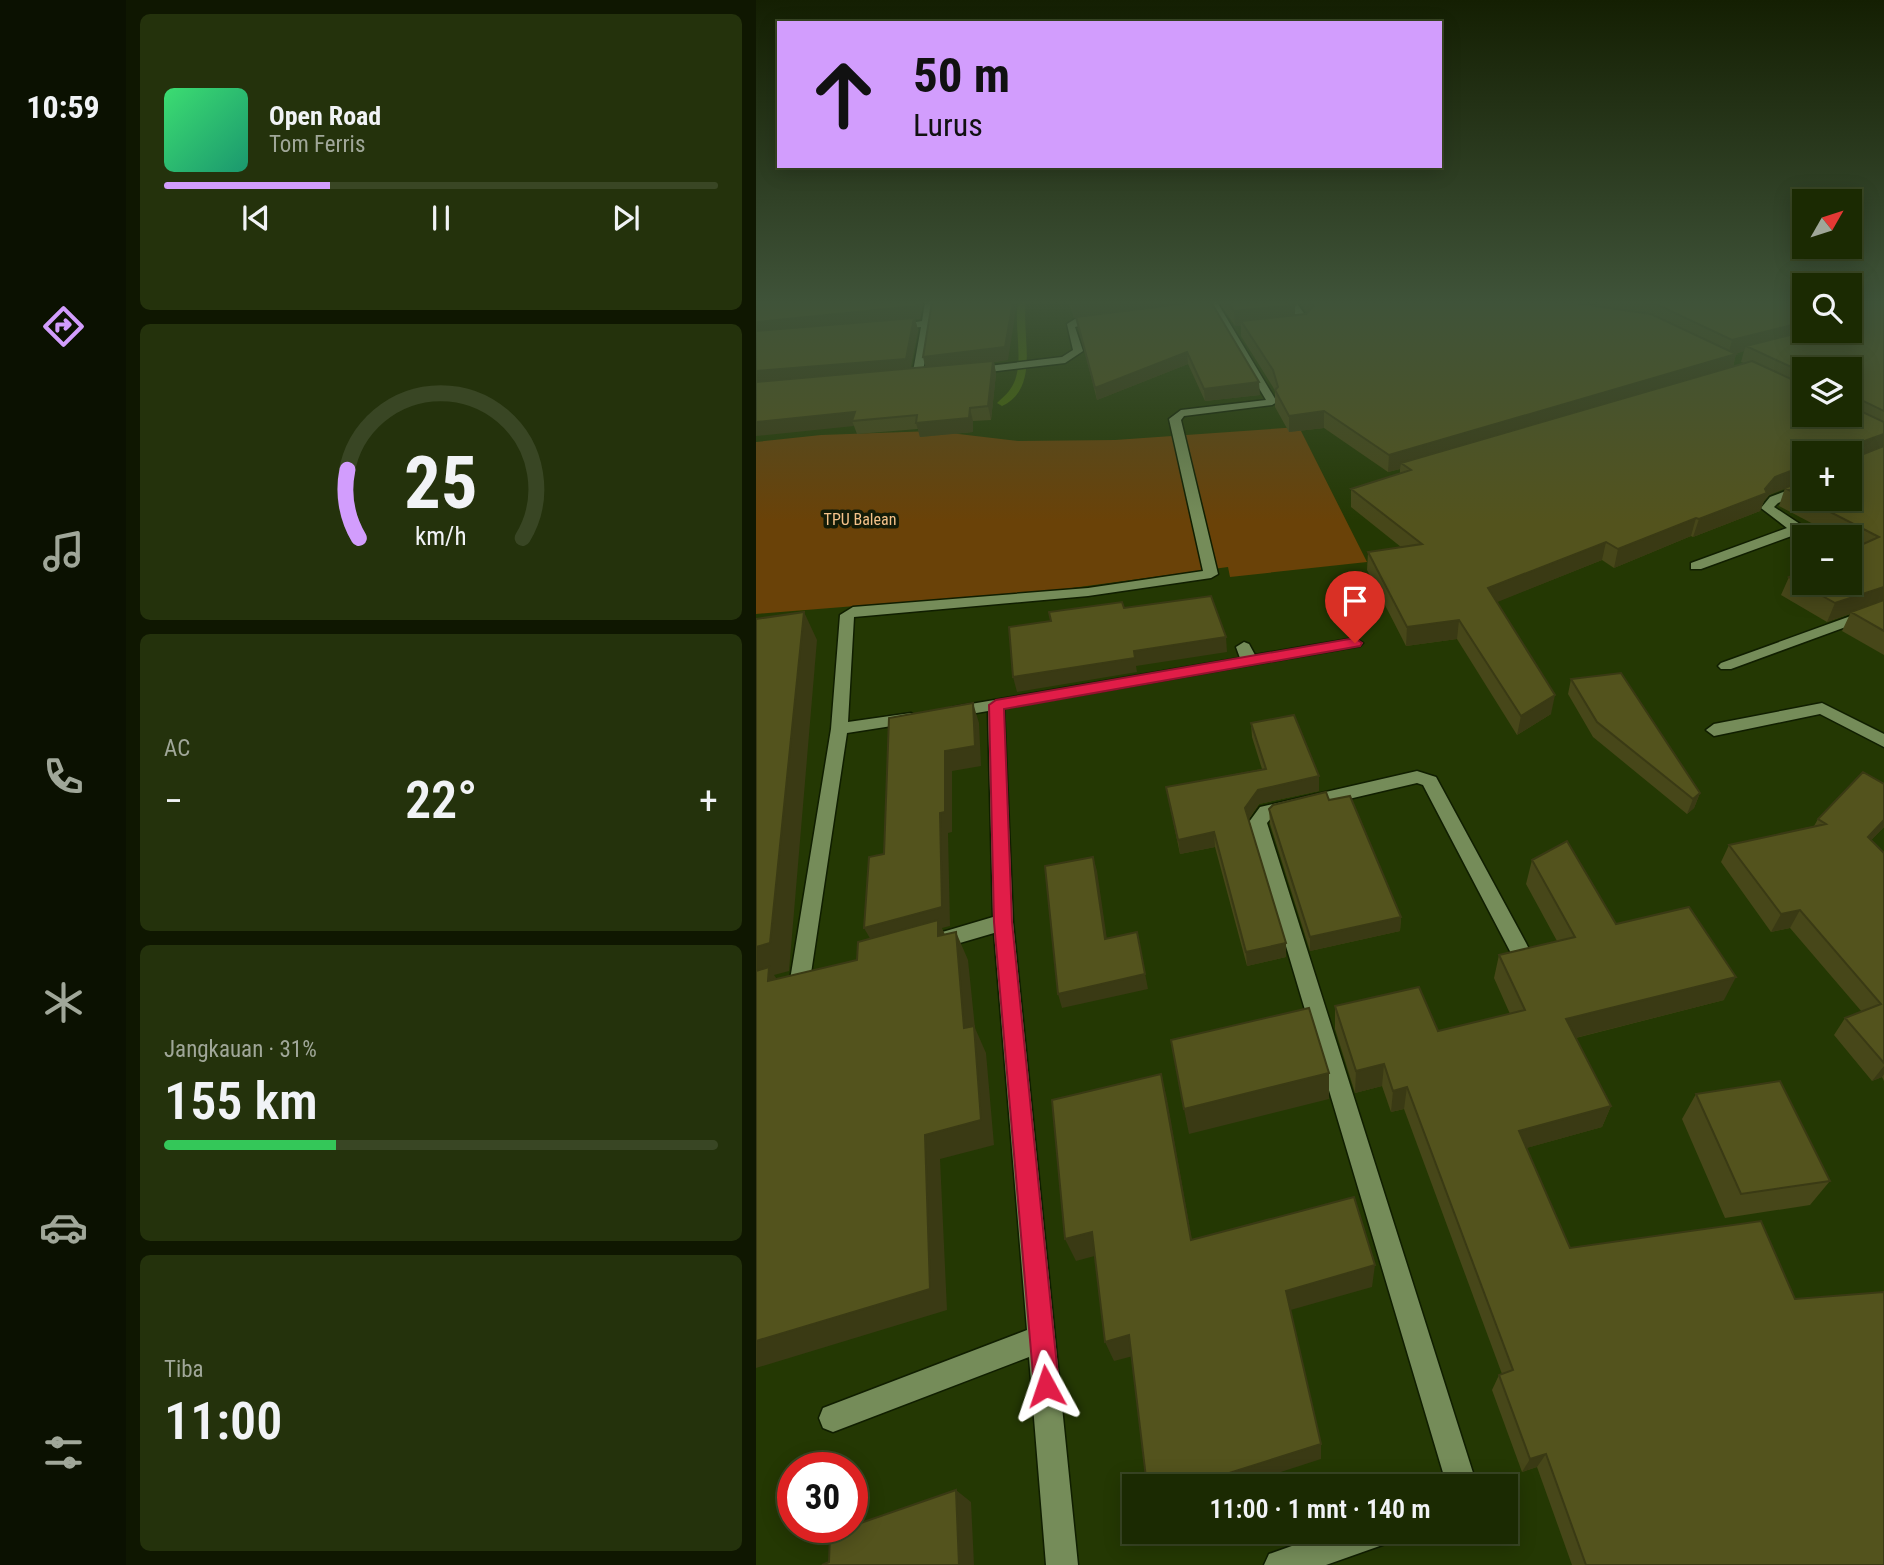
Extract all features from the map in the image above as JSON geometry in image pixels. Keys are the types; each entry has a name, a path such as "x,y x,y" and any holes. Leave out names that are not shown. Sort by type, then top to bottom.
{"street":[{"path":"903,378 930,375"},
{"path":"800,980 839,729 847,615 853,611 1088,592 1211,575 1175,419 1181,413 1272,404 1259,375"},
{"path":"1696,566 1791,531 1795,527 1790,522 1767,508 1774,500 1792,493"},
{"path":"1726,666 1884,608"},
{"path":"839,729 996,705 1246,654 1355,643"},
{"path":"996,705 1003,922 1062,1565"},
{"path":"1714,730 1822,708 1884,741"},
{"path":"1459,1474 1258,822 1266,812 1417,777 1430,781 1519,949"},
{"path":"914,948 1003,922"},
{"path":"778,986 826,973"},
{"path":"833,1418 1042,1338"},
{"path":"1280,1565 1342,1544"}],"green space":[{"name":"TPU Balean","path":"1299,427 1367,562 1230,577 1228,567 1057,590 756,614 756,442 821,435 933,431 1018,441 1115,440"}],"building":[{"path":"835,375 991,375 988,406 970,408 969,418 916,423 917,415 852,421 855,412 756,422 756,382"},
{"path":"1092,375 1128,375 1095,388"},
{"path":"1198,375 1255,375 1259,382 1204,389"},
{"path":"1274,375 1664,375 1389,455 1324,411 1289,416 1275,390 1278,387"},
{"path":"1704,375 1782,375 1792,379 1792,427 1862,427 1862,412 1884,422 1884,434 1862,442 1792,441 1792,471 1775,477 1765,489 1767,493 1618,549 1606,542 1488,588 1555,695 1521,716 1459,620 1407,627 1368,552 1422,544 1351,489 1411,470 1401,463"},
{"path":"1862,375 1884,375 1884,411 1862,400"},
{"path":"1884,446 1884,587 1862,594 1862,545 1879,537 1862,528 1862,525 1856,525 1828,511 1862,511 1862,455"},
{"path":"1821,595 1860,595 1835,603"},
{"path":"1211,596 1226,637 1134,651 1135,658 1013,677 1009,627 1051,621 1049,612 1122,602 1124,608"},
{"path":"1884,600 1884,631 1851,612"},
{"path":"804,612 770,943 756,947 756,619"},
{"path":"1621,673 1700,793 1693,799 1597,722 1571,679"},
{"path":"973,703 975,746 945,751 945,812 940,813 942,907 864,928 869,857 884,854 889,718"},
{"path":"1294,715 1319,776 1258,790 1245,808 1286,943 1246,952 1214,832 1178,840 1166,787 1266,769 1251,723"},
{"path":"1863,772 1884,784 1884,820 1868,837 1884,853 1884,1063 1845,1018 1881,1004 1800,910 1781,914 1729,845 1826,824 1818,819"},
{"path":"1326,792 1329,800 1350,796 1401,917 1310,937 1269,809 1273,805"},
{"path":"1567,841 1616,924 1689,907 1736,977 1566,1019 1611,1106 1519,1131 1570,1248 1761,1221 1795,1299 1884,1292 1884,1565 1586,1565 1546,1454 1530,1459 1499,1375 1513,1370 1407,1087 1393,1091 1384,1064 1356,1071 1335,1006 1419,987 1438,1031 1525,1010 1499,955 1575,937 1532,860"},
{"path":"1093,857 1105,939 1137,932 1145,974 1058,994 1045,866"},
{"path":"938,920 938,936 956,932 964,1028 974,1026 981,1120 925,1135 930,1289 756,1341 756,971 769,967 768,981 857,960 858,942"},
{"path":"1309,1008 1329,1073 1184,1109 1171,1040"},
{"path":"1161,1074 1191,1240 1354,1197 1375,1265 1286,1291 1321,1444 1226,1474 1146,1474 1129,1335 1105,1342 1092,1232 1065,1239 1052,1100"},
{"path":"1780,1081 1830,1181 1741,1194 1696,1094"},
{"path":"956,1490 959,1565 822,1565 829,1562 830,1543 868,1543 868,1520"}],"waterway":[{"path":"1002,403 1013,393 1021,375"}],"route":[{"path":"1046,1386 1003,922 996,705 1355,643"}]}
